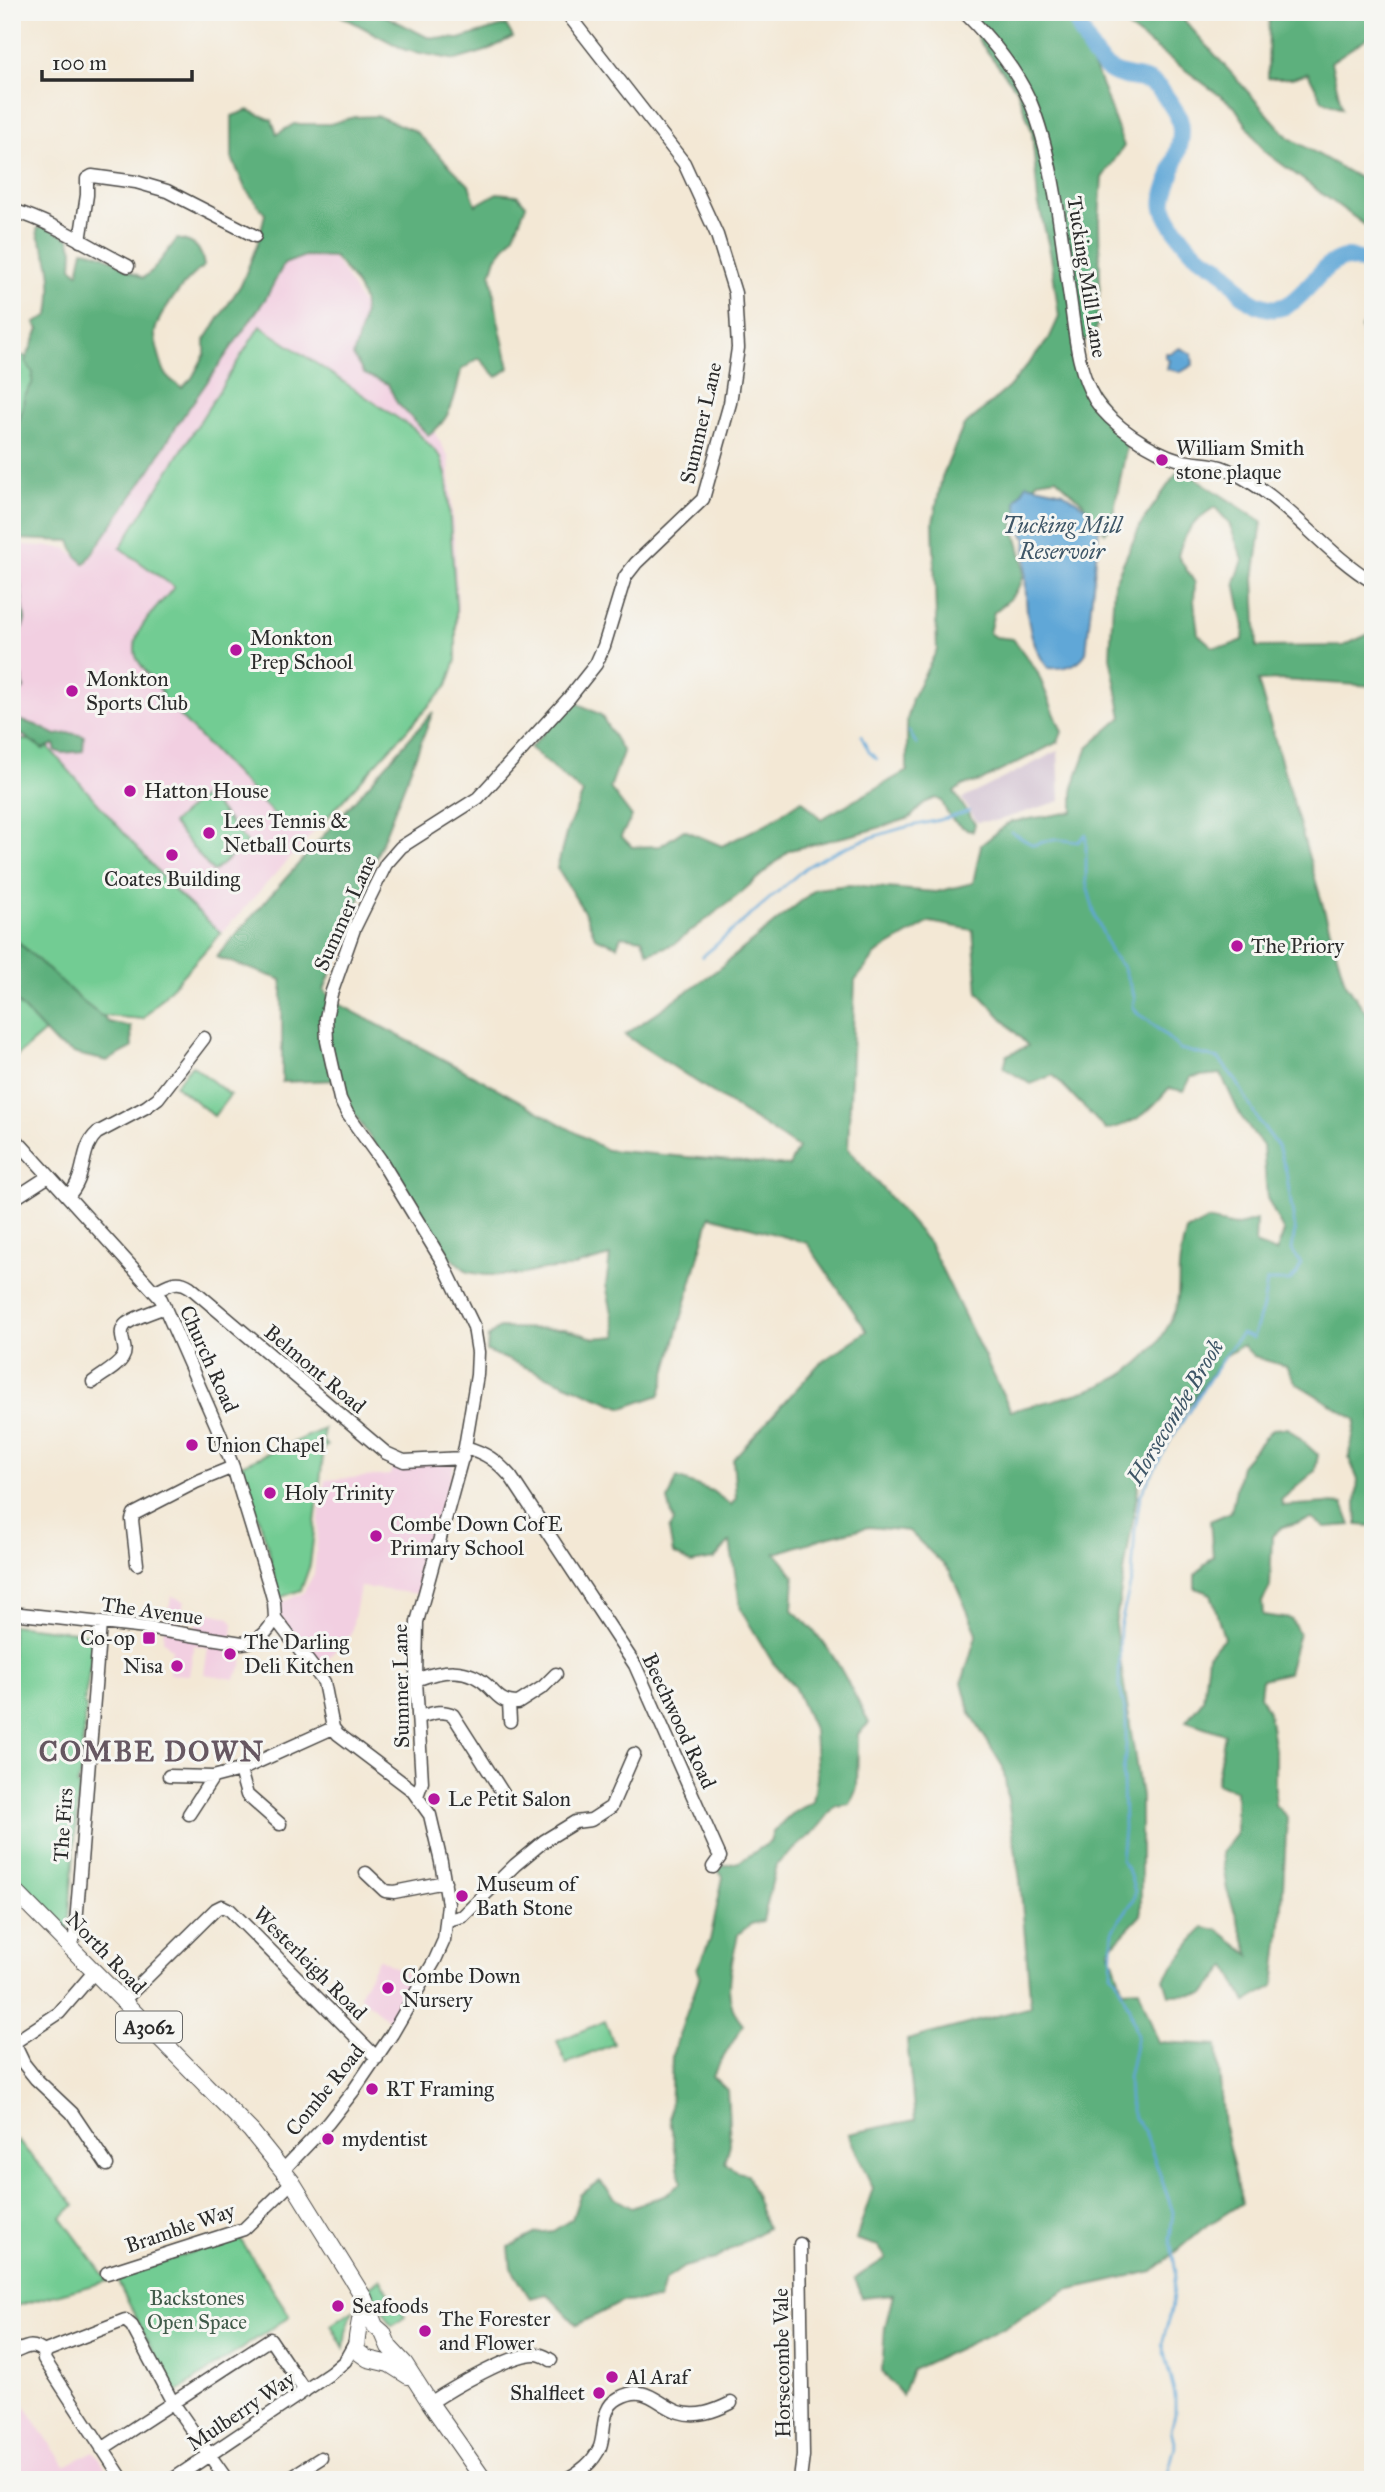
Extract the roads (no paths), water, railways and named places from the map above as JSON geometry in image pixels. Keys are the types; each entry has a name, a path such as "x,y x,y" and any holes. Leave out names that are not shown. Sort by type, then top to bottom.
{"main road":[{"name":"North Road","path":"12,1888 251,2131 288,2175"},
{"name":"A3062","path":"288,2175 356,2285 371,2320 410,2371 484,2480"},
{"name":"A3062","path":"356,2285 362,2304 357,2338 358,2353 399,2369 420,2388"},
{"path":"357,2338 368,2328 383,2335 384,2352 371,2359"}],"street":[{"name":"Summer Lane","path":"417,1796 422,1782 416,1681 417,1622 464,1452 477,1375 478,1352 474,1327 442,1261 340,1099 327,1041 326,1018 331,995 354,929 386,864 401,847 478,798 582,683 596,664 604,646 625,578 636,563 702,499 730,403 738,348 735,293 717,234 684,163 566,12"},
{"name":"Tucking Mill Lane","path":"964,12 1015,74 1030,102 1042,139 1056,202 1080,359 1096,402 1132,435 1157,451 1181,461 1205,462 1226,469 1250,483 1276,501 1373,582"},
{"path":"80,241 87,179 92,176 136,182 167,191 255,236"},
{"path":"12,209 63,229 128,266"},
{"path":"68,1196 80,1180 91,1138 97,1132 146,1108 158,1098 204,1038"},
{"name":"Church Road","path":"12,1135 156,1291 165,1307 233,1467 269,1584 275,1618 321,1674 327,1691 333,1728"},
{"path":"12,1200 49,1176"},
{"name":"Belmont Road","path":"156,1291 176,1282 190,1287 350,1425 394,1458 404,1461 464,1452"},
{"path":"93,1381 124,1356 122,1328 127,1323 165,1307"},
{"name":"Beechwood Road","path":"464,1452 485,1453 497,1461 511,1477 635,1665 722,1861"},
{"path":"137,1564 132,1520 134,1514 196,1482 233,1467"},
{"name":"The Avenue","path":"12,1614 146,1628 242,1643 257,1640 270,1628 275,1618"},
{"name":"The Firs","path":"69,1944 75,1936 100,1624"},
{"path":"416,1681 438,1672 456,1670 482,1681 509,1703 518,1703 527,1699 556,1674"},
{"path":"509,1703 510,1721"},
{"path":"419,1717 440,1712 453,1716 506,1798"},
{"path":"169,1776 213,1777 240,1769 333,1728 401,1780 417,1796 430,1815 445,1882 448,1920 463,1916 544,1841 575,1822 600,1816 611,1807 634,1754"},
{"path":"240,1769 247,1795 280,1824"},
{"path":"190,1814 213,1777"},
{"path":"366,1872 385,1891 394,1892 445,1882"},
{"name":"Westerleigh Road","path":"123,2001 222,1906 230,1910 377,2058"},
{"name":"Combe Road","path":"288,2175 377,2058 435,1960 444,1940 448,1920"},
{"path":"95,1971 59,2013 13,2044 36,2080 72,2113 107,2165"},
{"name":"Bramble Way","path":"107,2273 244,2229 288,2175"},
{"name":"Horsecombe Vale","path":"800,2245 803,2456 800,2480"},
{"path":"45,2353 75,2338 125,2320 132,2326 173,2403 227,2480"},
{"name":"Mulberry Way","path":"172,2480 331,2373 345,2361 357,2338"},
{"path":"102,2449 270,2339 305,2391"},
{"path":"15,2352 36,2346 45,2353"},
{"path":"45,2353 45,2362 123,2480"},
{"path":"430,2403 466,2381 524,2355 540,2353 551,2360"},
{"name":"Mulberry Way","path":"331,2373 371,2359"},
{"path":"565,2480 589,2464 597,2453 607,2411 620,2398 640,2393 650,2395 678,2412 690,2414 704,2414 732,2403"},
{"path":"286,2480 302,2476 321,2458"}],"water":[{"path":"1180,348 1192,354 1193,365 1181,372 1167,369 1169,360 1165,353"},
{"name":"Tucking Mill Reservoir","path":"1027,484 1063,492 1086,508 1099,529 1086,653 1074,664 1064,667 1048,668 1039,654 1029,623 1026,539 1020,529 1016,501"}],"waterway":[{"path":"1073,12 1088,44 1104,65 1118,74 1153,83 1175,110 1181,134 1164,198 1166,213 1188,246 1221,269 1246,297 1259,305 1280,308 1291,303 1337,260 1350,258 1373,265"},
{"path":"1373,326 1370,333 1373,338"},
{"path":"909,731 917,745"},
{"path":"861,736 869,752 877,759"},
{"path":"702,957 816,861 880,835 969,811"},
{"name":"Horsecombe Brook","path":"1011,832 1033,845 1054,839 1078,842 1086,834 1086,882 1095,915 1112,955 1123,967 1135,998 1133,1006 1138,1014 1180,1049 1219,1059 1237,1082 1258,1120 1278,1146 1286,1171 1295,1229 1292,1250 1301,1264 1297,1274 1289,1281 1267,1281 1263,1307 1253,1338 1241,1334 1223,1358 1171,1439 1140,1496 1132,1577 1120,1627 1119,1684 1126,1715 1121,1860 1129,1872 1135,1892 1133,1901 1113,1929 1111,1974 1116,1978 1129,2008 1137,2036 1128,2078 1129,2099 1134,2118 1145,2132 1173,2212 1170,2240 1176,2272 1171,2310 1162,2344 1175,2396 1175,2414 1171,2430 1175,2446 1166,2480"}],"place":[{"name":"William Smith stone plaque","path":"1162,460"},
{"name":"Monkton Prep School","path":"236,650"},
{"name":"Monkton Sports Club","path":"72,691"},
{"name":"Hatton House","path":"130,791"},
{"name":"Lees Tennis & Netball Courts","path":"209,833"},
{"name":"Coates Building","path":"172,855"},
{"name":"The Priory","path":"1237,946"},
{"name":"Union Chapel","path":"192,1445"},
{"name":"Holy Trinity","path":"270,1493"},
{"name":"Combe Down CofE Primary School","path":"376,1536"},
{"name":"Co-op","path":"149,1638"},
{"name":"The Darling Deli Kitchen","path":"230,1654"},
{"name":"Nisa","path":"177,1666"},
{"name":"Le Petit Salon","path":"434,1799"},
{"name":"Museum of Bath Stone","path":"462,1896"},
{"name":"Combe Down Nursery","path":"388,1988"},
{"name":"RT Framing","path":"372,2089"},
{"name":"mydentist","path":"328,2139"},
{"name":"Seafoods","path":"338,2306"},
{"name":"The Forester and Flower","path":"425,2331"},
{"name":"Al Araf","path":"612,2377"},
{"name":"Shalfleet","path":"599,2393"}],"district":[{"name":"COMBE DOWN","path":"152,1751"}],"park label":[{"name":"Backstones Open Space","path":"197,2310"}]}
